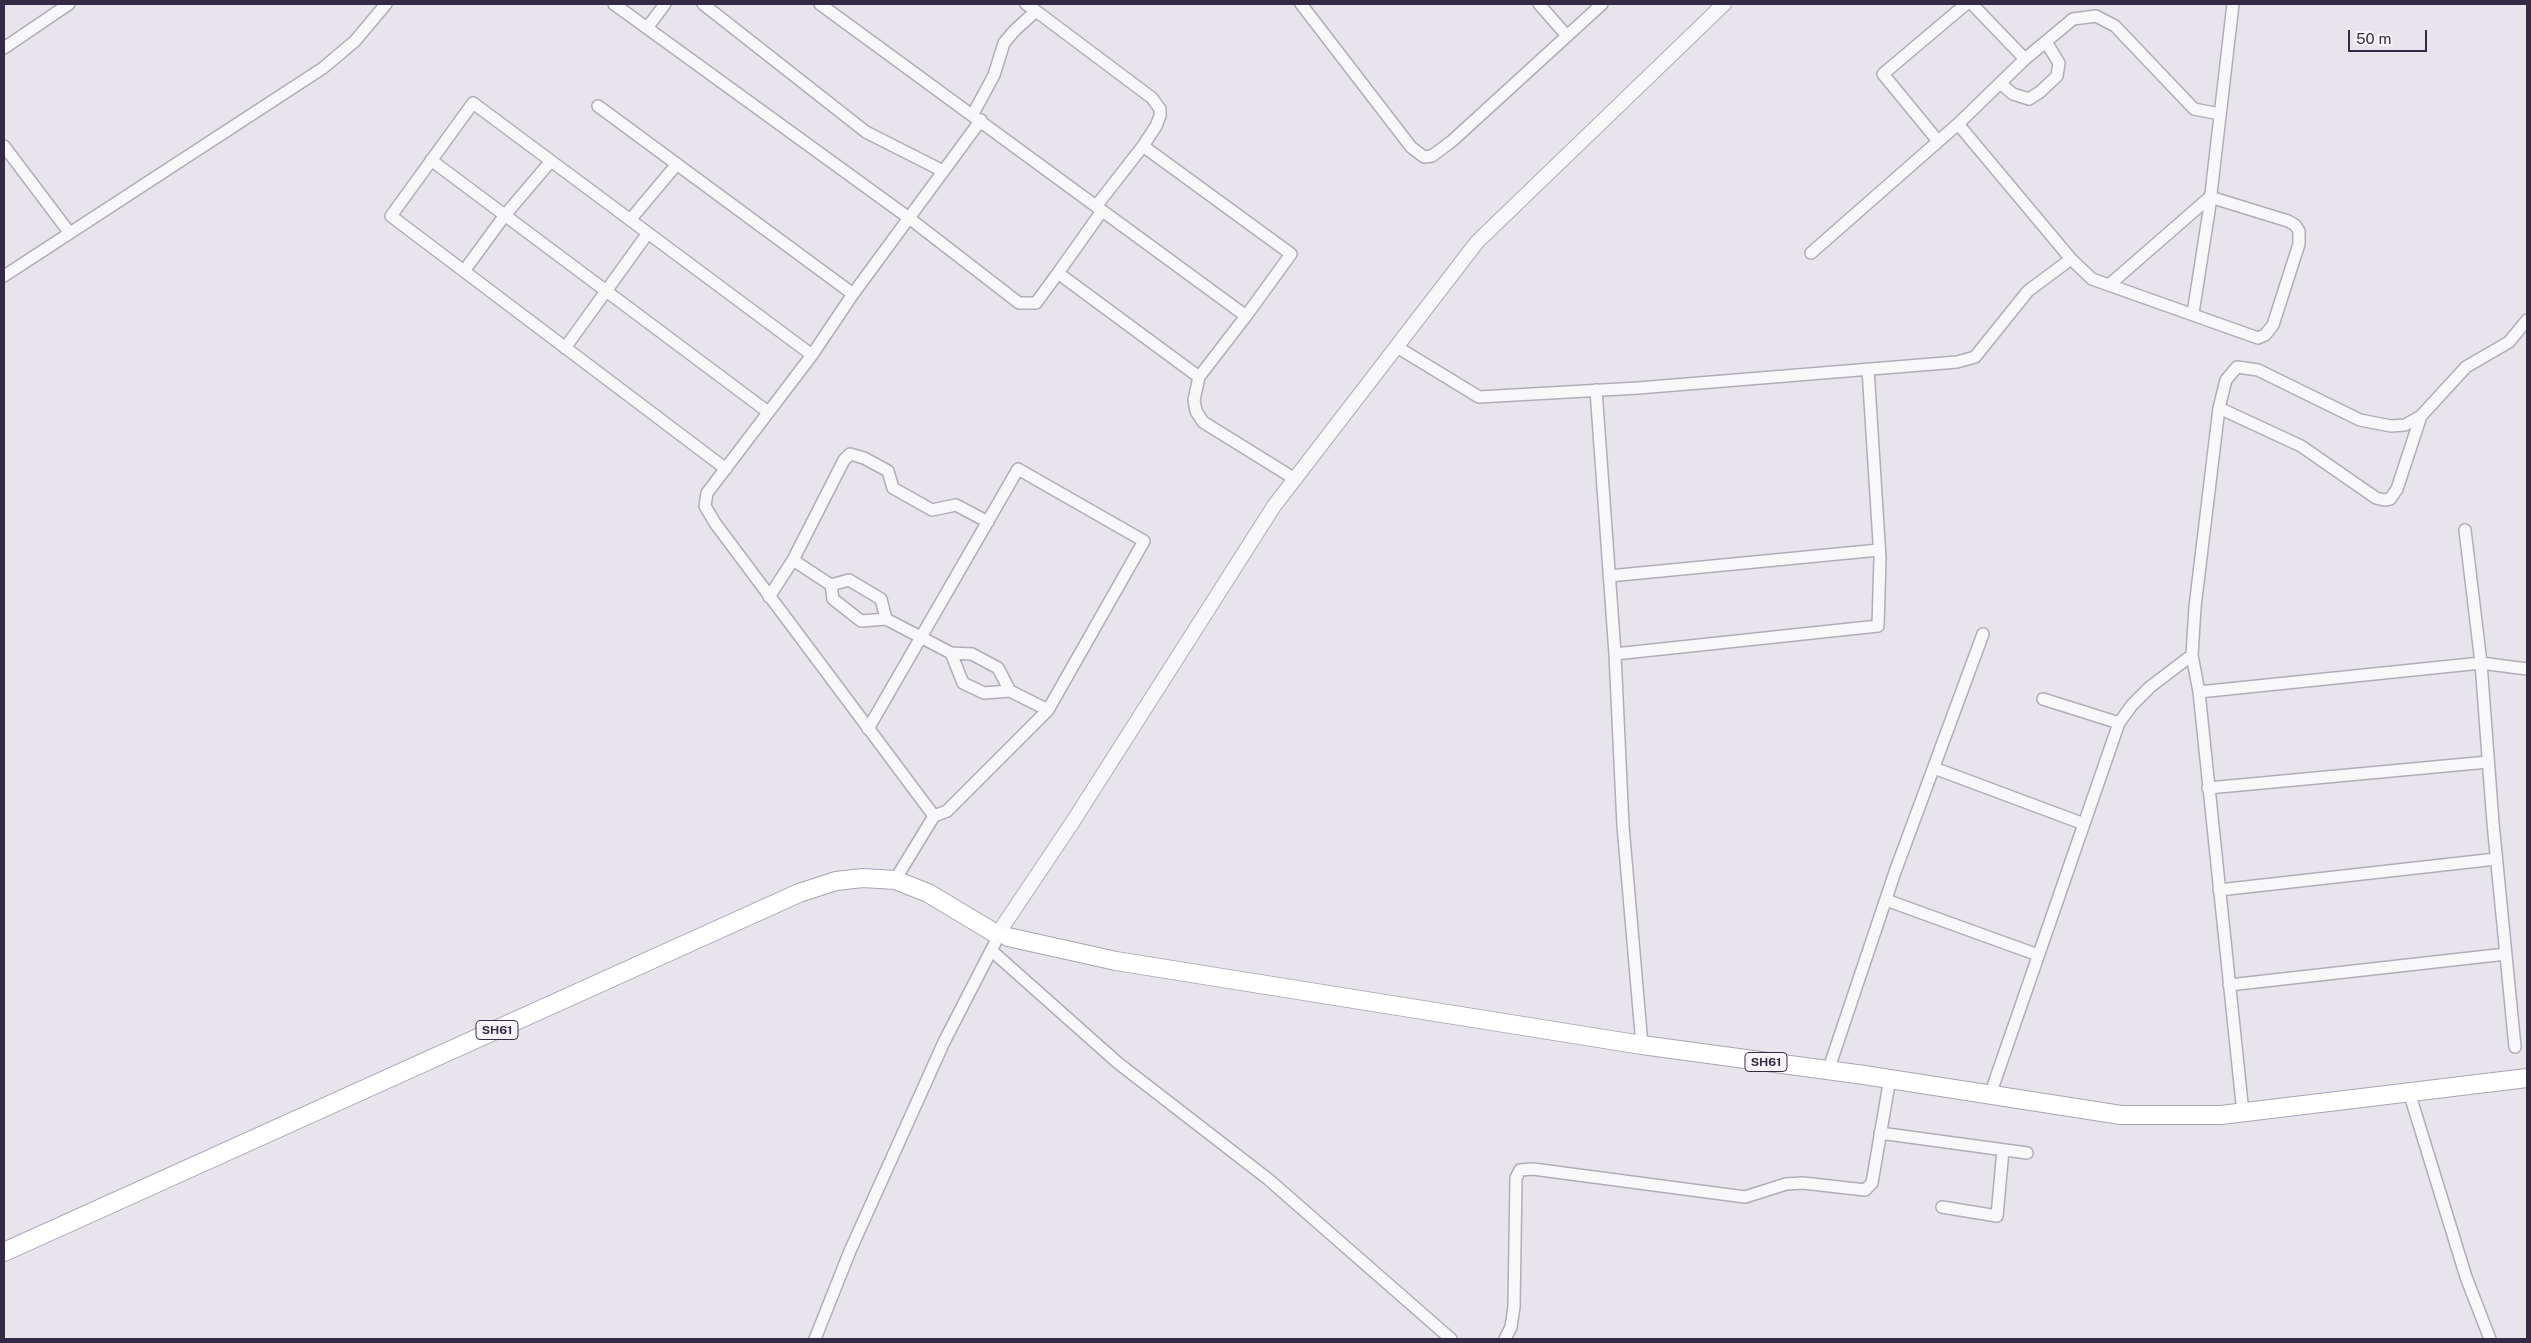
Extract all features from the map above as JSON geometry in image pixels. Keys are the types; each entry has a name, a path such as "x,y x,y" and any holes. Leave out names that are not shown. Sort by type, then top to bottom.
{"main road":[{"name":"SH61","path":"4,1252 799,893 836,881 863,878 895,880 928,893 998,938 1116,960 1642,1045 1890,1078 2120,1115 2221,1116 2527,1078"}],"street":[{"path":"4,48 69,4"},
{"path":"4,276 323,68 355,41 386,4"},
{"path":"614,4 909,218 1019,304 1036,304 1099,208 1143,146 1160,116 1157,103 1026,4"},
{"path":"647,28 665,4"},
{"path":"703,4 785,66 866,132 943,172"},
{"path":"820,4 977,117 1246,316"},
{"path":"1301,4 1411,147 1424,157 1432,156 1452,140 1602,4"},
{"path":"1539,4 1567,36"},
{"path":"815,1339 850,1251 944,1042 998,938 1274,506 1477,242 1724,4"},
{"path":"1938,141 1883,74 1966,4"},
{"path":"1972,4 2025,59"},
{"path":"2193,313 2210,197 2233,4"},
{"path":"934,816 715,523 705,506 707,493 812,355 853,294 943,172 977,117 994,75 1004,43 1014,30 1036,11"},
{"path":"1811,253 1958,124 2025,59 2073,19 2096,16 2114,26 2194,109 2220,114"},
{"path":"2000,83 2014,94 2029,98 2040,92 2057,76 2059,62 2046,42"},
{"path":"726,469 391,216 473,103 812,355"},
{"path":"598,106 853,294"},
{"path":"1958,124 2070,259 2092,279 2193,313 2250,336 2258,338 2265,336 2273,325 2300,237 2295,225 2210,197"},
{"path":"4,146 69,232"},
{"path":"1143,146 1291,254 1200,377 1194,400 1196,411 1203,422 1295,479"},
{"path":"431,160 768,412"},
{"path":"464,271 505,215 551,161"},
{"path":"630,220 677,164"},
{"path":"2108,285 2210,197"},
{"path":"565,348 648,233"},
{"path":"1397,347 1479,396 1596,390 1957,362 1975,357 2028,291 2070,259"},
{"path":"1058,273 1200,377"},
{"path":"2244,1113 2199,692 2192,655 2195,607 2219,408 2226,380 2230,372 2237,368 2246,367 2258,370 2360,420 2391,426 2405,425 2421,416 2457,374 2509,342 2527,320"},
{"path":"1615,654 1878,626 1879,550 1868,369"},
{"path":"1596,390 1615,654 1623,826 1642,1045"},
{"path":"2219,408 2301,446 2376,498 2384,500 2390,499 2396,489 2421,416"},
{"path":"769,596 793,560 844,460 850,454 864,458 888,471 893,488 932,510 956,505 988,522"},
{"path":"868,728 1018,469 1144,541 1048,710 947,811 934,816 895,880"},
{"path":"2465,530 2480,663 2496,859 2515,1048"},
{"path":"1609,576 1879,550"},
{"path":"793,560 831,585 833,599 861,621 886,618 920,639 951,653 972,654 998,668 1010,691"},
{"path":"831,585 849,580 857,584 881,600 886,618"},
{"path":"1828,1070 1886,900 1983,634"},
{"path":"951,653 963,683 984,693 1010,691 1048,710"},
{"path":"1990,1095 2119,723 2132,706 2150,688 2192,655"},
{"path":"2199,692 2480,663 2527,669"},
{"path":"2043,699 2119,723"},
{"path":"2208,788 2488,762"},
{"path":"1934,768 2084,824"},
{"path":"2219,890 2496,859"},
{"path":"1886,900 2038,955"},
{"path":"998,938 1118,1063 1268,1179 1451,1339"},
{"path":"2229,985 2506,954"},
{"path":"1505,1339 1513,1316 1516,1178 1520,1170 1534,1169 1745,1198 1786,1184 1803,1183 1858,1190 1869,1188 1872,1183 1890,1078"},
{"path":"2408,1092 2466,1277 2490,1339"},
{"path":"1880,1133 2027,1153"},
{"path":"1942,1207 1997,1216 2003,1150"}]}
